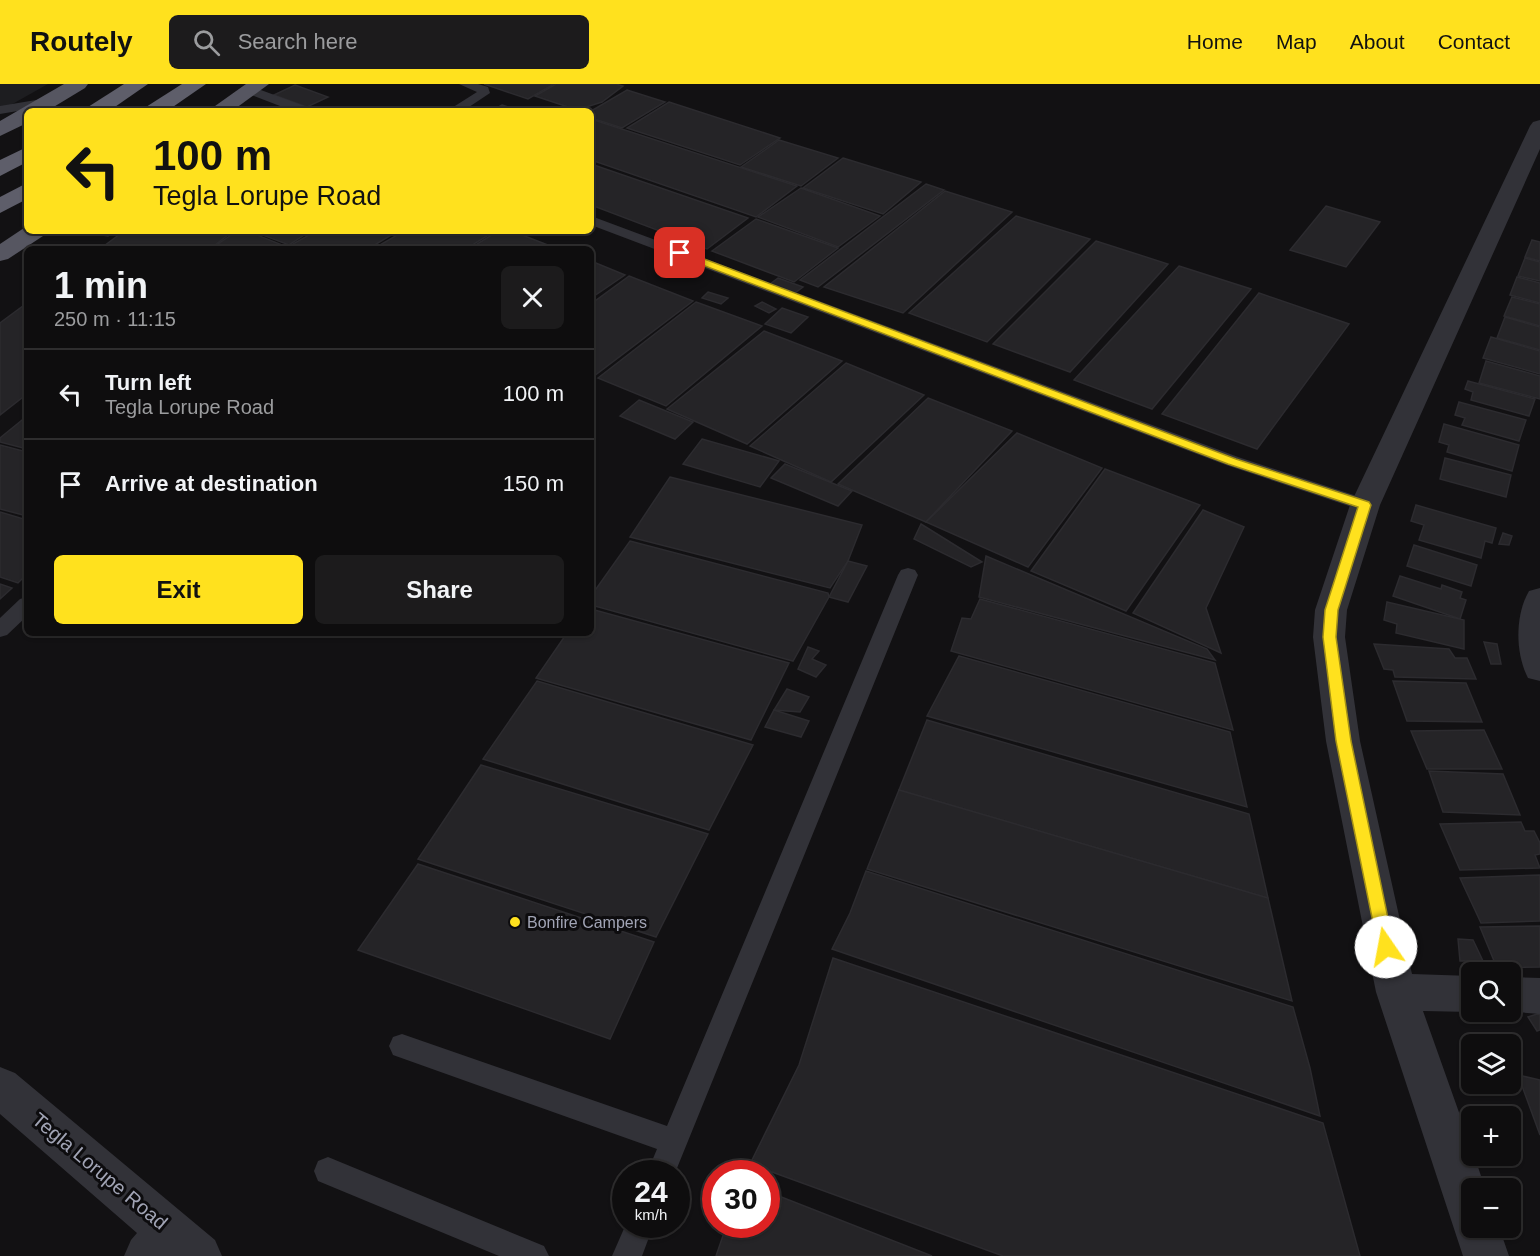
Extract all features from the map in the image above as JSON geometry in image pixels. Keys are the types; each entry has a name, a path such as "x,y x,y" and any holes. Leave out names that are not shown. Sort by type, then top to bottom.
{"highway":[{"path":"40,106 78,84"},
{"path":"99,108 138,84"},
{"path":"158,108 196,84"},
{"path":"223,108 255,87"},
{"path":"0,130 24,116"},
{"path":"0,169 24,155"},
{"path":"0,206 24,191"},
{"path":"0,254 30,234"}],"street":[{"path":"1461,1182 1396,992 1343,741 1329,637 1331,610 1365,505 1540,126"},
{"path":"1540,599 1534,623 1534,646 1540,669"},
{"path":"1396,992 1461,994"},
{"path":"1521,995 1540,996"},
{"name":"Tegla Lorupe Road","path":"0,1087 172,1248"},
{"path":"1480,1238 1486,1256"}],"lane":[{"path":"459,108 484,93 484,90 465,84"},
{"path":"255,87 299,108"},
{"path":"0,110 40,106"},
{"path":"594,221 1232,462 1365,505"},
{"path":"666,1160 908,575"},
{"path":"0,630 24,607"},
{"path":"402,1046 674,1142"},
{"path":"328,1171 534,1256"},
{"path":"627,1256 634,1238"}],"shaded area":[{"path":"0,84 48,84 0,111"}],"building":[{"path":"484,84 554,84 528,99"},
{"path":"556,84 623,86 602,102 583,108 571,108 535,96"},
{"path":"295,85 328,97 307,107 274,95"},
{"path":"627,90 665,102 622,128 594,119 594,109"},
{"path":"669,102 780,138 740,165 627,128"},
{"path":"594,120 797,186 756,217 594,161"},
{"path":"779,140 838,158 801,186 741,167"},
{"path":"843,158 921,182 883,214 803,188"},
{"path":"594,165 748,218 707,249 594,206"},
{"path":"926,184 944,190 818,287 800,280"},
{"path":"801,188 880,216 838,247 758,217"},
{"path":"945,191 1012,212 903,313 824,287"},
{"path":"1326,206 1380,222 1346,267 1290,250"},
{"path":"1016,216 1090,239 987,342 909,313"},
{"path":"756,219 838,248 794,282 712,251"},
{"path":"120,234 229,234 214,246 104,246"},
{"path":"233,234 254,234 284,246 226,246 218,244"},
{"path":"260,234 306,234 289,245"},
{"path":"311,234 393,234 373,246 291,245"},
{"path":"399,234 490,234 471,246 378,246"},
{"path":"493,234 520,234 550,246 474,246"},
{"path":"1532,240 1540,242 1540,261 1525,257"},
{"path":"1096,241 1168,264 1070,372 993,344"},
{"path":"1525,258 1540,262 1540,281 1518,276"},
{"path":"594,262 625,275 594,296"},
{"path":"1179,266 1251,289 1152,409 1074,380"},
{"path":"629,276 693,301 594,376 594,302"},
{"path":"1517,277 1540,283 1540,303 1510,295"},
{"path":"778,278 803,287 795,293 770,284"},
{"path":"708,292 728,298 721,304 702,298"},
{"path":"1259,293 1349,324 1257,449 1162,414"},
{"path":"1512,297 1540,304 1540,326 1504,316"},
{"path":"696,302 762,326 666,406 598,378"},
{"path":"762,302 776,309 769,313 755,306"},
{"path":"24,305 24,396 0,415 0,323"},
{"path":"782,308 808,317 791,333 765,324"},
{"path":"1505,317 1540,327 1540,350 1497,338"},
{"path":"764,331 842,361 747,444 667,409"},
{"path":"1491,337 1540,351 1540,374 1483,358"},
{"path":"1486,361 1540,376 1540,399 1479,383"},
{"path":"846,363 924,395 831,482 750,446"},
{"path":"1468,381 1535,399 1529,416 1471,400 1473,392 1465,389"},
{"path":"928,398 1012,431 926,522 838,484"},
{"path":"639,400 693,422 675,439 620,416"},
{"path":"1459,402 1526,420 1519,441 1462,425 1465,418 1455,415"},
{"path":"24,418 24,448 0,442 0,438"},
{"path":"1444,424 1519,445 1512,471 1447,452 1449,445 1439,442"},
{"path":"1017,433 1102,468 1028,567 926,522"},
{"path":"702,439 779,461 760,487 683,464"},
{"path":"0,445 24,451 24,515 0,509"},
{"path":"1445,458 1511,475 1506,497 1440,479"},
{"path":"785,464 852,491 838,506 771,478"},
{"path":"1105,469 1200,505 1126,611 1031,571"},
{"path":"670,477 862,525 848,561 830,588 630,537"},
{"path":"1416,505 1496,528 1492,543 1485,541 1481,558 1419,540 1424,525 1411,521"},
{"path":"1203,510 1244,527 1206,608 1221,653 1133,613"},
{"path":"0,512 24,519 24,577 18,583 0,577"},
{"path":"921,524 982,562 971,567 914,539"},
{"path":"1503,533 1512,536 1509,545 1499,544"},
{"path":"630,541 828,593 829,597 793,661 594,606 594,592"},
{"path":"1414,545 1477,565 1471,586 1407,566"},
{"path":"986,556 1207,649 1215,660 979,597"},
{"path":"848,561 867,566 848,602 829,597"},
{"path":"1400,576 1441,589 1442,585 1462,592 1460,598 1466,600 1460,619 1393,596"},
{"path":"0,584 12,588 0,599"},
{"path":"980,599 1215,663 1233,730 951,651 962,618 971,619"},
{"path":"1387,602 1464,620 1464,649 1396,633 1397,624 1384,620"},
{"path":"594,610 789,663 751,740 536,678 565,636 594,636"},
{"path":"1484,642 1497,644 1501,664 1491,664"},
{"path":"1374,644 1449,649 1455,658 1467,658 1476,679 1395,677 1393,670 1384,669"},
{"path":"808,647 819,651 812,659 826,665 816,677 798,669"},
{"path":"959,656 1230,732 1247,807 927,716"},
{"path":"537,681 753,745 709,830 483,759"},
{"path":"1393,681 1466,683 1482,722 1407,721"},
{"path":"787,689 809,697 800,712 774,710"},
{"path":"774,710 809,721 801,737 765,727"},
{"path":"927,720 1249,814 1268,898 899,790"},
{"path":"1484,730 1502,769 1427,769 1411,731"},
{"path":"481,765 708,834 656,937 418,859"},
{"path":"1429,771 1503,774 1520,815 1443,812"},
{"path":"899,790 1268,898 1292,1001 867,869"},
{"path":"1521,822 1525,831 1534,831 1540,843 1540,854 1535,855 1540,868 1460,870 1440,824"},
{"path":"418,864 654,942 610,1039 358,950"},
{"path":"866,871 1293,1007 1310,1068 1320,1116 832,949 850,913"},
{"path":"1540,875 1540,921 1481,923 1460,878"},
{"path":"1540,926 1540,967 1521,967 1521,962 1495,962 1480,927"},
{"path":"1458,939 1473,940 1483,961 1460,961"},
{"path":"833,958 1323,1123 1360,1256 1003,1256 780,1175 780,1160 752,1160 799,1065"},
{"path":"1540,1013 1540,1030 1537,1031 1528,1017"},
{"path":"1521,1076 1540,1080 1540,1135 1521,1083"},
{"path":"780,1196 932,1256 716,1256 722,1238 780,1238"}],"place":[{"name":"Bonfire Campers","path":"515,922"}],"route":[{"path":"680,253 1232,462 1365,505 1331,610 1329,637 1343,741 1386,947"}]}
